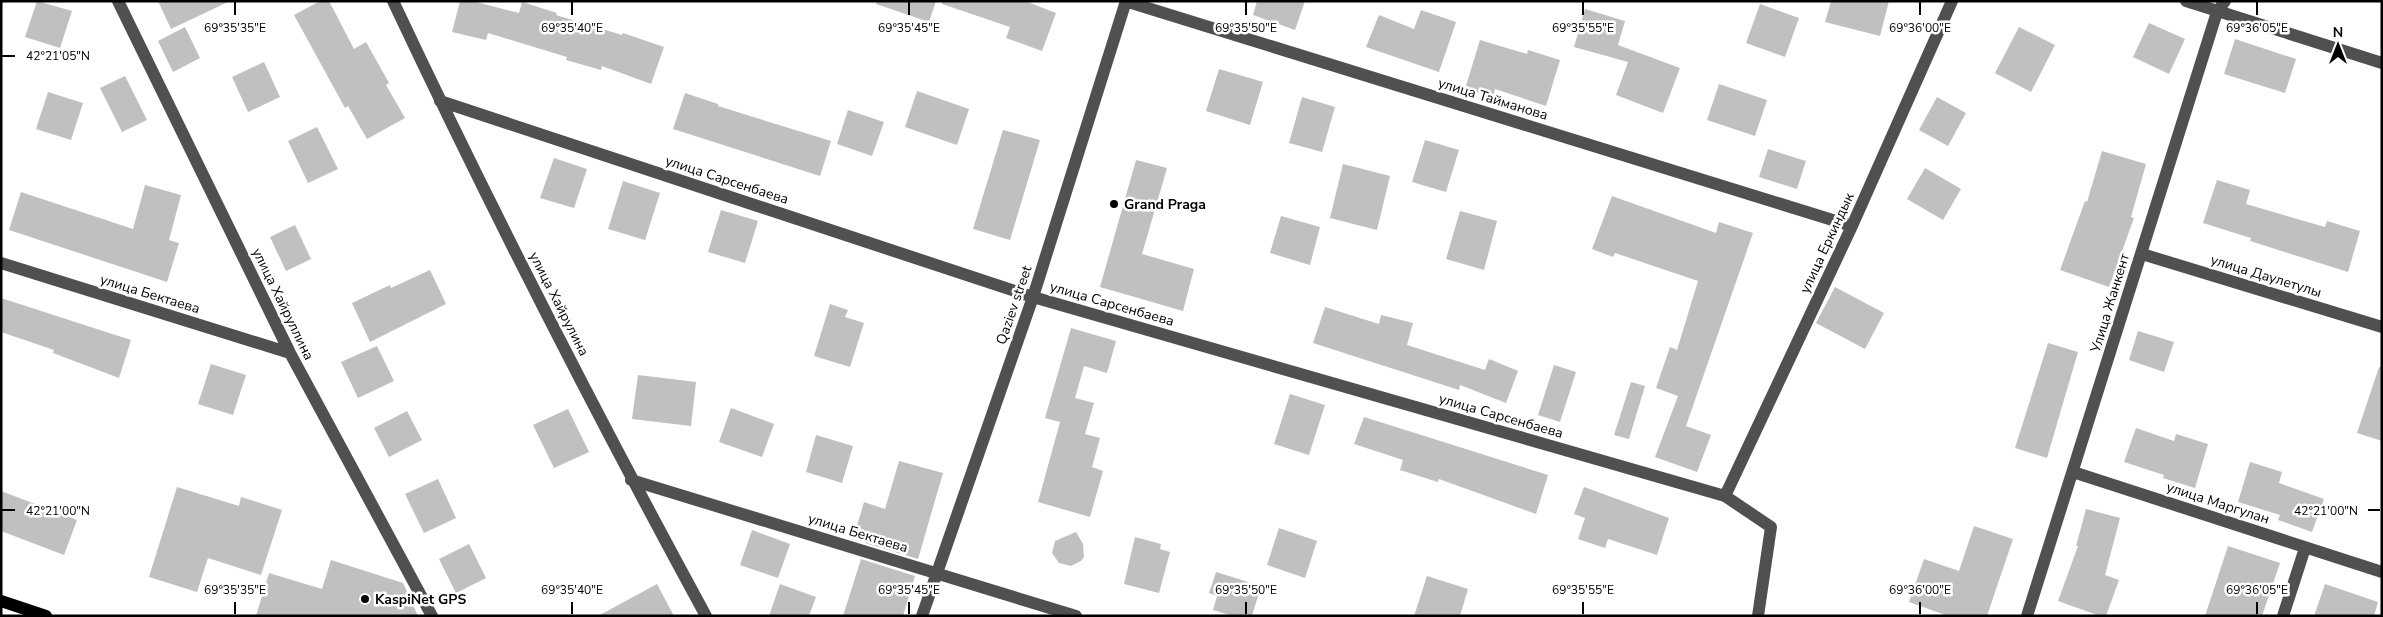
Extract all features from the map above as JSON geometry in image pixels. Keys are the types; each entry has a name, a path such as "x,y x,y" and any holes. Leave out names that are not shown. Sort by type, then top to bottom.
{"main road":[{"path":"1,601 46,616"}],"street":[{"name":"улица Хайруллина","path":"118,1 290,353 432,616"},
{"name":"улица Хайрулина","path":"393,1 440,101 631,480 706,616"},
{"name":"улица Тайманова","path":"1126,1 1852,226"},
{"name":"Qaziev street","path":"922,616 1033,297 1126,1"},
{"name":"улица Еркиндык","path":"1725,496 1852,226 1952,1"},
{"path":"2186,1 2382,63"},
{"name":"Улица Жанкент","path":"2027,616 2217,12 2224,1"},
{"name":"улица Сарсенбаева","path":"440,101 1033,297 1725,496 1771,527 1758,616"},
{"name":"улица Даулетулы","path":"2142,254 2382,327"},
{"name":"улица Бектаева","path":"1,263 290,353"},
{"name":"улица Маргулан","path":"2073,472 2382,572"},
{"name":"улица Бектаева","path":"631,480 1076,616"},
{"path":"2283,616 2305,548"}],"building":[{"path":"37,1 72,11 60,48 25,37"},
{"path":"158,1 230,1 171,29"},
{"path":"320,1 329,1 354,49 366,42 389,83 386,85 405,118 367,139 348,106 345,108 294,15"},
{"path":"460,1 472,1 519,13 522,2 557,13 556,15 622,35 623,33 664,47 651,84 602,66 601,70 566,60 567,57 488,33 486,40 452,32"},
{"path":"877,1 936,1 929,22 876,4"},
{"path":"942,1 1025,1 1056,13 1042,51 1006,38 1010,27 942,4"},
{"path":"1257,1 1305,1 1295,30 1253,15"},
{"path":"1831,1 1889,1 1880,36 1825,22"},
{"path":"1760,4 1799,18 1785,57 1746,43"},
{"path":"1585,9 1625,21 1618,45 1680,68 1663,113 1616,95 1628,62 1574,47"},
{"path":"1421,10 1456,22 1439,72 1366,47 1379,15 1414,29"},
{"path":"2149,23 2185,39 2169,74 2133,57"},
{"path":"185,27 200,58 173,72 158,41"},
{"path":"2019,27 2055,45 2031,92 1995,73"},
{"path":"2235,39 2296,59 2285,93 2224,74"},
{"path":"1480,40 1527,54 1528,50 1560,60 1546,106 1495,89 1493,97 1465,89"},
{"path":"264,62 280,97 248,112 232,77"},
{"path":"1219,69 1263,82 1250,125 1206,111"},
{"path":"125,76 147,120 122,132 100,88"},
{"path":"1719,84 1767,100 1755,136 1707,120"},
{"path":"917,91 969,109 957,145 905,127"},
{"path":"48,92 83,103 71,140 36,129"},
{"path":"685,93 718,104 718,106 831,141 820,176 673,129"},
{"path":"1302,97 1335,107 1322,152 1289,143"},
{"path":"1937,97 1966,113 1948,146 1919,130"},
{"path":"848,110 884,122 872,156 837,144"},
{"path":"317,127 338,169 308,183 288,141"},
{"path":"1003,130 1040,140 1010,240 973,229"},
{"path":"1425,140 1459,150 1446,192 1412,182"},
{"path":"1768,149 1806,161 1797,189 1759,177"},
{"path":"2102,151 2146,164 2131,217 2134,218 2109,287 2060,270 2085,201 2087,202"},
{"path":"554,158 587,169 574,208 540,198"},
{"path":"1136,160 1167,168 1142,254 1194,269 1183,311 1100,287"},
{"path":"1343,164 1390,176 1377,230 1330,218"},
{"path":"1925,168 1961,189 1943,220 1907,199"},
{"path":"2217,180 2250,190 2246,204 2325,227 2327,221 2360,231 2348,272 2250,241 2251,238 2203,223"},
{"path":"623,181 660,193 645,240 608,229"},
{"path":"145,185 181,195 169,240 179,243 167,282 9,230 21,192 133,229"},
{"path":"1612,196 1716,233 1719,222 1753,233 1686,426 1711,435 1697,472 1655,457 1678,396 1656,388 1670,347 1677,350 1698,281 1615,253 1613,257 1592,249"},
{"path":"721,210 758,221 745,263 708,252"},
{"path":"1460,211 1497,221 1484,270 1446,259"},
{"path":"1281,216 1320,227 1310,265 1270,253"},
{"path":"295,225 311,259 286,271 270,237"},
{"path":"430,270 446,304 370,342 352,303 390,285 391,288"},
{"path":"1835,287 1884,313 1865,349 1816,323"},
{"path":"1,298 131,340 119,378 53,353 54,350 1,332"},
{"path":"830,304 848,310 845,317 864,323 850,367 814,356"},
{"path":"1325,307 1379,324 1381,315 1413,323 1407,345 1485,370 1489,359 1518,371 1506,403 1460,385 1459,390 1313,343"},
{"path":"1071,328 1116,341 1107,373 1084,366 1075,398 1094,403 1085,434 1100,438 1092,467 1103,471 1090,517 1038,502 1060,422 1045,418"},
{"path":"2138,331 2174,342 2164,372 2129,360"},
{"path":"2048,343 2078,352 2047,458 2015,448"},
{"path":"377,346 394,381 358,398 341,362"},
{"path":"211,364 246,375 233,415 198,404"},
{"path":"1554,365 1576,372 1560,422 1538,415"},
{"path":"2379,367 2382,367 2382,441 2357,433"},
{"path":"638,375 696,382 691,426 632,419"},
{"path":"1631,382 1645,386 1629,439 1614,435"},
{"path":"1290,394 1325,405 1309,455 1274,444"},
{"path":"731,408 774,424 762,457 719,442"},
{"path":"568,409 589,452 554,468 533,425"},
{"path":"407,411 422,440 389,457 374,428"},
{"path":"1364,417 1548,475 1536,514 1439,479 1438,482 1400,470 1403,460 1354,444"},
{"path":"2136,428 2174,441 2176,434 2208,444 2195,488 2163,478 2164,475 2124,462"},
{"path":"816,435 853,446 842,483 806,472"},
{"path":"899,461 943,473 918,559 865,543 868,533 856,529 864,502 885,509"},
{"path":"2250,462 2282,472 2279,483 2324,499 2312,532 2278,520 2280,515 2238,502"},
{"path":"438,479 456,518 424,533 405,494"},
{"path":"177,487 239,506 241,497 282,510 261,575 208,558 197,592 149,577"},
{"path":"1584,487 1669,518 1657,555 1608,539 1605,548 1578,539 1585,518 1574,514"},
{"path":"1,491 77,520 64,555 1,531"},
{"path":"2086,509 2120,518 2105,575 2119,580 2106,616 2100,616 2058,601 2078,546 2076,546"},
{"path":"1974,526 2013,539 1987,616 1948,616 1909,602 1924,559 1959,571"},
{"path":"1279,528 1317,541 1305,578 1267,565"},
{"path":"752,530 790,544 778,578 740,565"},
{"path":"1076,532 1083,544 1084,557 1081,561 1071,566 1059,563 1052,553 1055,541"},
{"path":"1135,537 1161,544 1160,549 1170,552 1159,593 1124,584"},
{"path":"469,544 486,578 456,593 439,559"},
{"path":"2228,546 2280,563 2262,616 2205,616"},
{"path":"861,559 915,576 903,616 843,616"},
{"name":"KaspiNet GPS","path":"331,560 403,583 418,616 256,616 269,573 322,589"},
{"path":"1216,572 1261,586 1252,616 1233,616 1213,610 1217,596 1209,593"},
{"path":"1427,576 1468,589 1460,616 1414,616"},
{"path":"657,584 674,616 598,616"},
{"path":"780,584 816,597 809,616 769,616"},
{"path":"2325,584 2378,602 2374,616 2314,616"}],"place":[{"name":"Grand Praga","path":"1114,204"},
{"name":"KaspiNet GPS","path":"365,599"}]}
